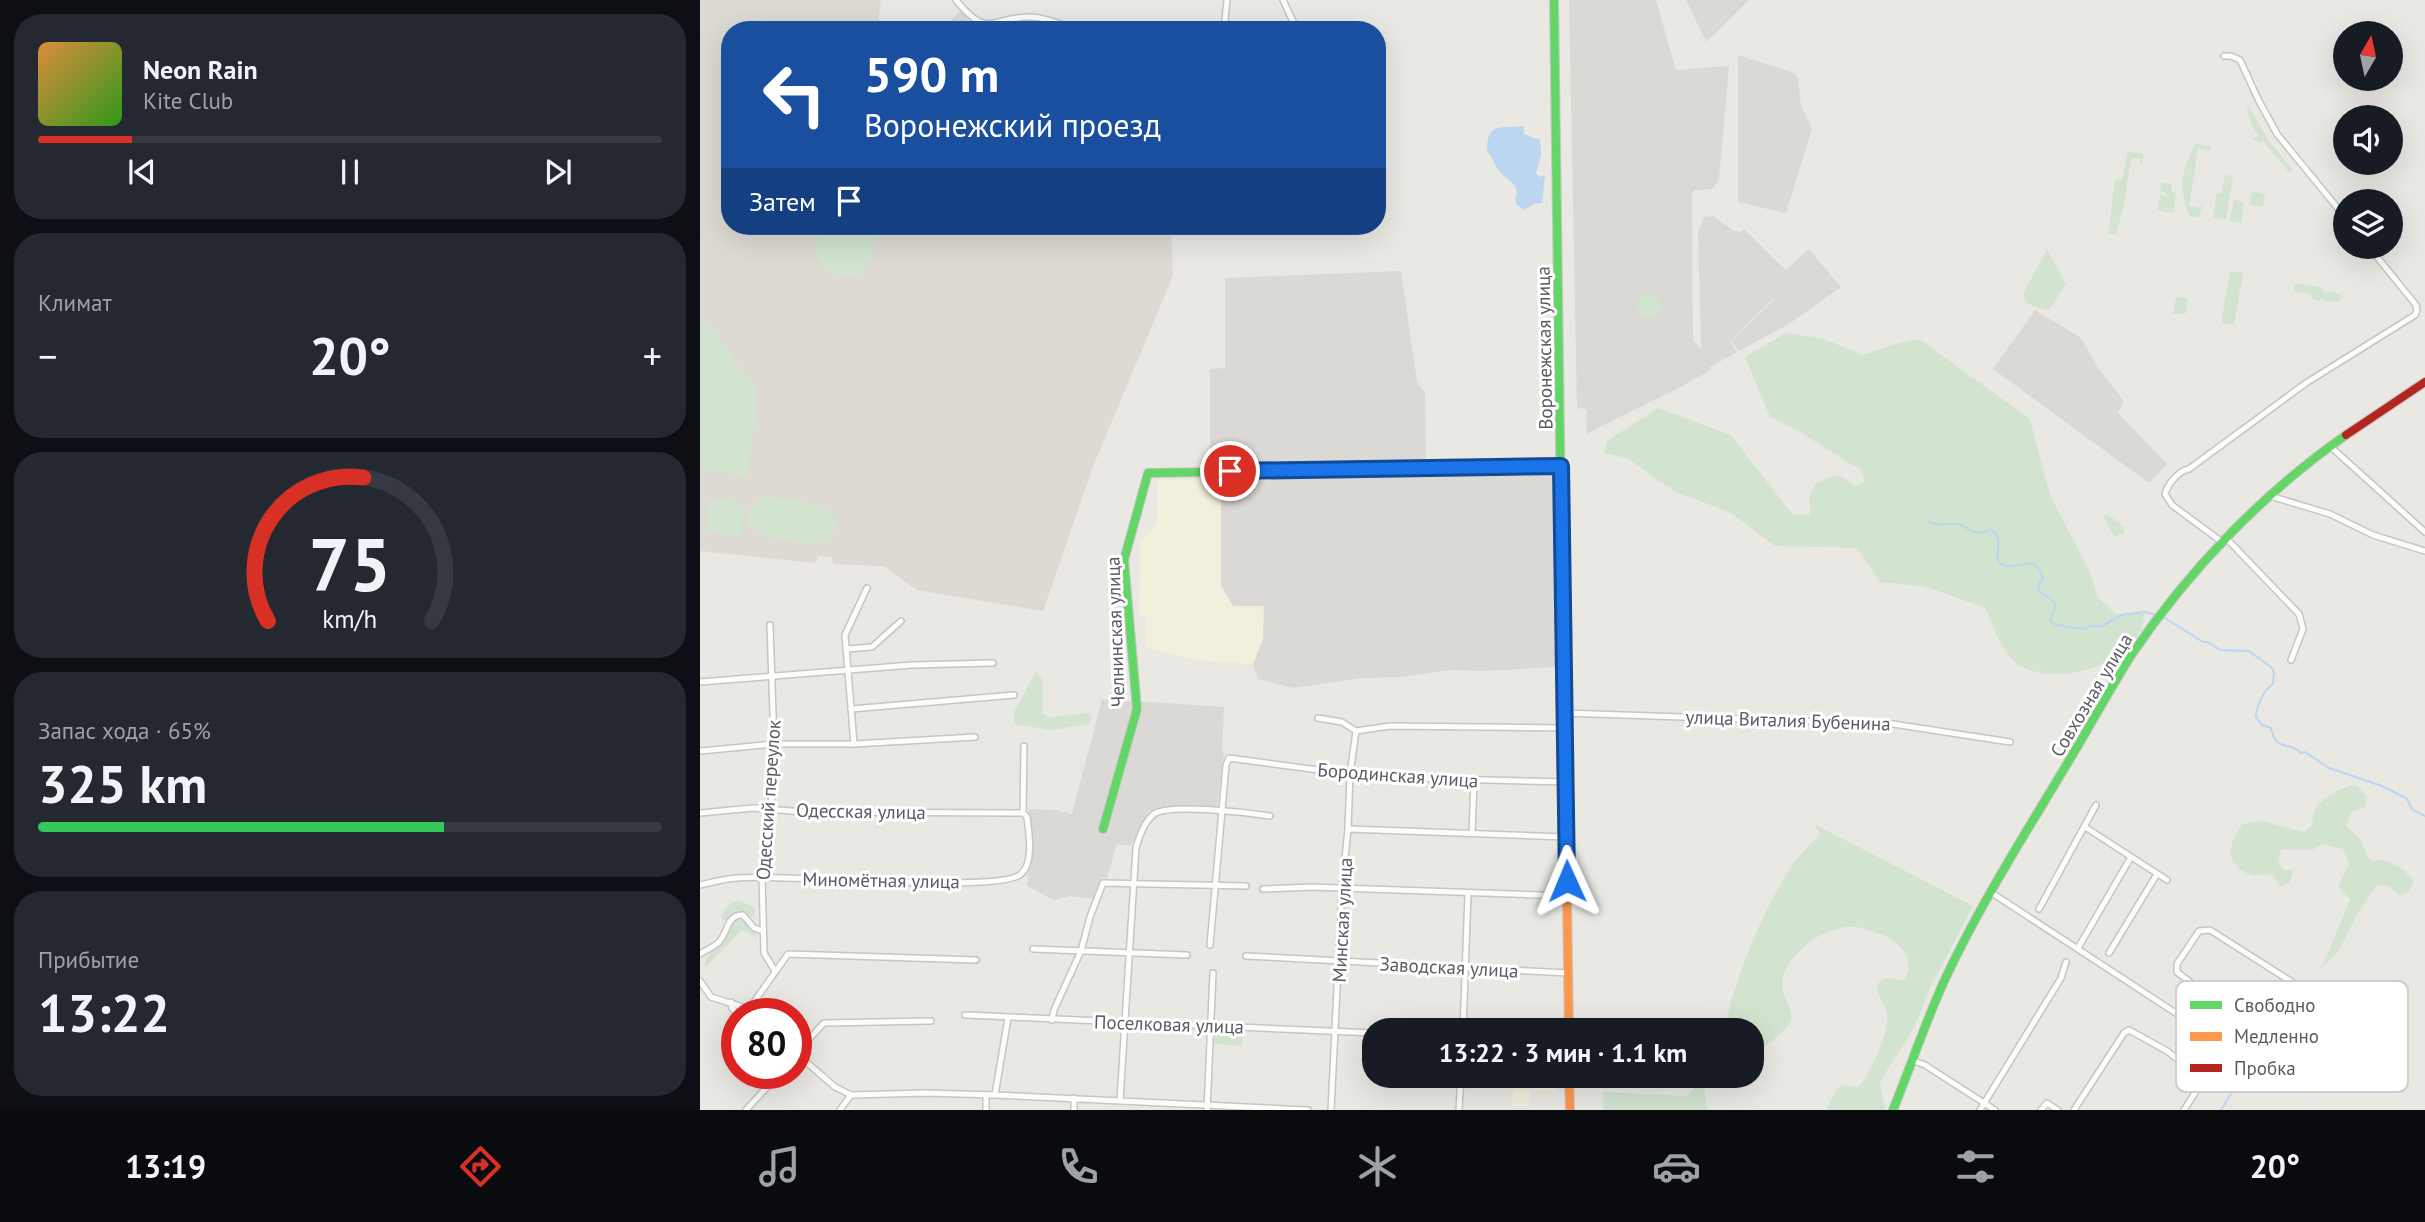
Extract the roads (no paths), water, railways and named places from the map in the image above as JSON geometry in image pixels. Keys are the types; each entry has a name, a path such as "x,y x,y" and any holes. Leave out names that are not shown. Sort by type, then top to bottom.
{"main road":[{"name":"Воронежская улица","path":"1554,0 1569,1018"},
{"name":"Совхозная улица","path":"1894,1110 1923,1031 1953,963 2132,656 2163,611 2224,540 2270,496 2331,447 2423,387"},
{"name":"Челнинская улица","path":"1103,829 1137,704 1124,560 1148,473 1561,466"},
{"path":"1569,1088 1570,1110"}],"street":[{"path":"956,0 968,15 978,21"},
{"path":"1225,21 1227,0"},
{"path":"1283,0 1293,21"},
{"path":"1010,21 1029,17 1044,21"},
{"path":"2224,56 2241,60 2277,134 2333,202"},
{"path":"2291,660 2303,629 2299,614 2224,540 2172,505 2165,494 2168,485 2183,470 2189,469 2306,383 2415,315 2416,305 2379,259"},
{"path":"2331,447 2425,532"},
{"path":"2270,496 2330,514 2373,535 2425,551"},
{"path":"853,744 845,635 867,588"},
{"path":"847,649 872,647 901,621"},
{"name":"Одесский переулок","path":"770,625 774,744 771,809 761,877 764,953 775,971"},
{"path":"700,682 912,665 993,663"},
{"path":"851,709 1014,695"},
{"name":"улица Виталия Бубенина","path":"1564,713 1893,724 2010,742"},
{"path":"1318,718 1342,722 1356,731 1390,726 1565,728"},
{"name":"Минская улица","path":"1331,1110 1342,888 1350,774 1356,731"},
{"path":"700,751 774,744 853,744 975,737"},
{"path":"1023,813 1024,746"},
{"name":"Бородинская улица","path":"1221,810 1226,765 1232,758 1350,774 1474,781 1566,782"},
{"path":"1472,833 1474,781"},
{"path":"2039,909 2095,805"},
{"name":"Одесская улица","path":"700,813 771,809 805,812 1023,813"},
{"path":"1210,945 1221,810"},
{"path":"1120,1100 1133,884 1139,837 1152,816 1165,811 1221,810 1270,816"},
{"name":"Миномётная улица","path":"700,885 737,877 1002,881 1020,876 1026,868 1029,840 1027,817 1023,813"},
{"path":"2085,827 2167,880"},
{"path":"1348,829 1567,837"},
{"path":"2078,948 2131,857"},
{"path":"2109,953 2157,874"},
{"path":"1052,1020 1081,951 1090,917 1104,883 1246,886"},
{"path":"1263,889 1342,888 1567,896"},
{"path":"1463,1018 1468,893"},
{"path":"1992,893 2176,1013"},
{"path":"700,954 722,939 735,915 743,915 754,928 763,931"},
{"path":"2187,981 2179,975 2176,968 2201,930 2210,930 2290,981"},
{"path":"1032,949 1187,956"},
{"path":"759,998 785,956 797,953 976,960"},
{"name":"Заводская улица","path":"1246,956 1569,973"},
{"path":"1980,1110 2060,978 2066,962"},
{"path":"1207,1108 1213,974"},
{"path":"700,981 711,997 721,1000"},
{"name":"Поселковая улица","path":"965,1015 1362,1032"},
{"path":"995,1095 1008,1018"},
{"path":"812,1036 824,1023 931,1021"},
{"path":"2074,1110 2123,1033 2129,1030 2176,1058"},
{"path":"1914,1061 1925,1065 1995,1110"},
{"path":"812,1067 835,1087 851,1095 995,1095 1120,1100 1152,1106 1308,1110"},
{"path":"1459,1110 1460,1088"},
{"path":"746,1110 765,1089"},
{"path":"2185,1110 2196,1092"},
{"path":"840,1110 851,1095"},
{"path":"986,1095 986,1110"},
{"path":"1074,1098 1074,1110"},
{"path":"2041,1110 2047,1103 2058,1110"}],"water":[{"path":"1524,127 1524,134 1540,140 1541,155 1536,174 1540,177 1545,175 1542,203 1524,210 1515,200 1515,187 1498,170 1487,151 1492,131"}],"waterway":[{"path":"1929,521 1936,524 1957,524 1980,533 1989,530 1995,532 1999,563 2005,566 2030,563 2039,570 2043,579 2039,583 2038,591 2055,602 2050,621 2056,625 2085,629 2089,626 2102,626 2122,615 2144,612 2156,615"},
{"path":"2165,618 2220,650 2249,651 2271,667 2274,672 2273,684 2261,699 2256,717 2262,725 2271,728 2276,741 2301,753 2305,752 2329,768 2382,786 2406,798 2412,809 2425,816"},
{"path":"2221,1110 2232,1092"}],"railway":[{"path":"2401,981 2425,953"},
{"path":"2308,1110 2320,1092"}]}
